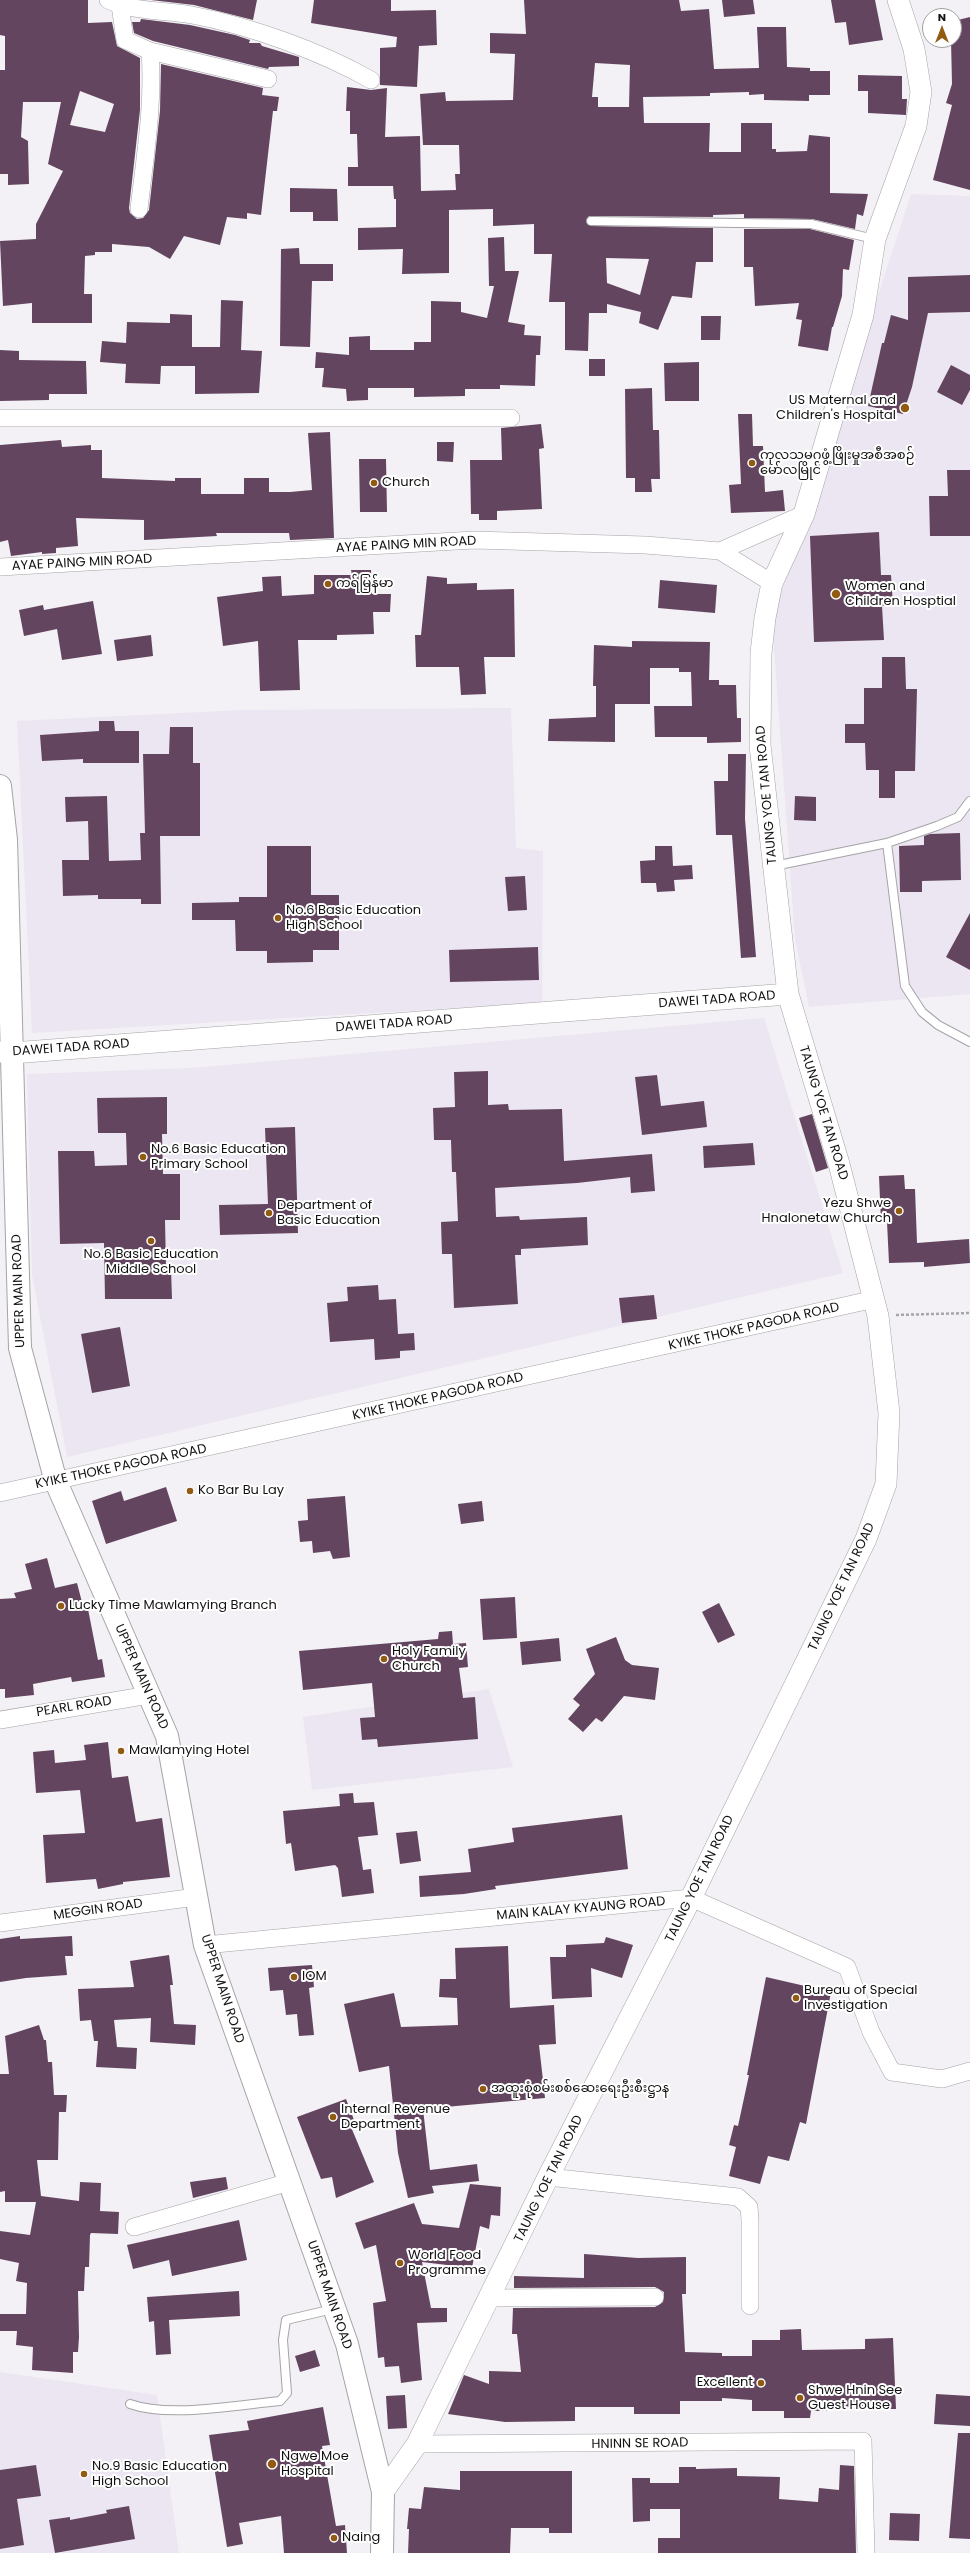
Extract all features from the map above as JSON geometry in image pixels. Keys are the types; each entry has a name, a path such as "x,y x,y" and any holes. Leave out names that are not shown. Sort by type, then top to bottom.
{"main road":[{"name":"UPPER MAIN ROAD","path":"0,786 6,840 6,1053 20,1348 56,1482 166,1736 205,1945 347,2344 383,2492 382,2553"}],"street":[{"name":"TAUNG YOE TAN ROAD","path":"383,2492 417,2444 548,2178 691,1898 866,1539 886,1484 889,1413 876,1308 839,1164 788,994 760,745 761,653 765,618 772,583 804,514 863,315 875,239 916,126 921,92 914,49 898,0"},
{"path":"268,79 150,51 125,40 114,3 192,15 232,25 339,62 371,80"},
{"path":"140,209 152,101 149,87 152,72 150,51"},
{"path":"0,418 511,418"},
{"name":"AYAE PAING MIN ROAD","path":"0,567 474,540 645,545 720,551 804,514"},
{"path":"720,551 772,583"},
{"name":"DAWEI TADA ROAD","path":"6,1053 788,994"},
{"name":"KYIKE THOKE PAGODA ROAD","path":"0,1493 876,1308"},
{"name":"PEARL ROAD","path":"0,1720 149,1695"},
{"name":"MEGGIN ROAD","path":"0,1923 196,1896"},
{"name":"MAIN KALAY KYAUNG ROAD","path":"205,1945 691,1898 847,1966 872,2032 892,2072 942,2079 970,2071"},
{"path":"548,2178 738,2197 749,2207 750,2306"},
{"path":"134,2227 289,2182"},
{"path":"490,2298 655,2297"},
{"name":"HNINN SE ROAD","path":"417,2444 863,2441 866,2553"}],"lane":[{"path":"591,221 811,224 875,239"},
{"path":"774,866 887,843 958,817 970,801"},
{"path":"887,843 905,986 922,1012 938,1025 970,1042"},
{"path":"130,2404 147,2410 180,2410 280,2401 287,2393 284,2340 286,2320 334,2309"}],"path":[{"path":"876,1308 970,1313"}],"shaded area":[{"name":"US Maternal and Children's Hospital","path":"911,194 970,196 970,994 809,1007 795,939 772,620"},
{"path":"511,708 516,848 543,851 542,1003 32,1033 17,721 243,710"},
{"path":"764,1018 843,1273 67,1457 32,1275 27,1074 191,1068"},
{"path":"489,1689 513,1767 312,1790 303,1717"},
{"name":"No.9 Basic Education High School","path":"0,2372 157,2395 179,2553 0,2553"}],"building":[{"path":"0,0 88,0 88,23 112,22 117,46 140,58 140,110 129,208 130,213 137,219 143,218 149,210 160,111 161,64 263,88 262,95 279,97 277,111 273,111 261,215 247,213 247,219 227,217 220,245 184,236 170,259 149,247 112,244 112,252 95,252 95,255 85,256 84,294 92,294 92,323 32,323 32,303 3,306 0,241 36,239 36,224 63,171 48,164 61,102 23,102 21,137 28,141 29,184 8,185 8,174 0,174 0,70 5,70 5,36 0,35","holes":["80,91 114,104 105,132 70,125"]},
{"path":"151,0 257,0 253,20 194,5"},
{"path":"314,0 391,0 391,11 436,10 437,45 419,46 417,87 380,85 380,48 396,47 397,37 311,23"},
{"path":"524,0 679,0 681,11 709,9 714,69 759,68 757,27 786,27 787,67 810,68 810,71 830,71 830,95 809,95 809,101 764,100 764,94 749,95 749,92 710,93 710,96 643,97 644,123 710,123 709,152 741,152 741,123 772,123 772,149 776,149 776,152 807,151 809,135 830,137 830,193 868,194 863,216 857,214 855,229 812,219 744,218 744,214 713,215 713,217 589,216 586,221 591,226 713,228 713,262 696,262 692,298 672,296 658,330 639,323 641,312 607,304 607,313 589,313 588,351 565,350 565,302 549,302 552,254 534,254 534,224 493,226 493,209 449,210 449,273 402,274 403,249 358,250 358,228 396,227 396,199 394,199 393,186 348,186 348,167 358,167 357,134 350,134 350,111 346,111 347,87 371,90 387,88 385,137 420,136 421,191 456,190 455,174 460,174 459,145 423,145 420,94 445,92 446,101 513,100 515,54 490,53 490,33 526,34","holes":["595,63 630,65 629,107 598,107 598,97 592,97","606,258 649,259 640,295 607,283"]},
{"path":"722,0 753,0 755,14 724,17"},
{"path":"831,0 875,0 883,40 849,45 846,22 835,23"},
{"path":"970,17 970,190 933,180 952,105 946,103 952,84 951,48 962,48 962,19"},
{"path":"141,19 190,25 235,35 250,40 249,43 260,43 262,46 299,57 299,66 269,67 268,69 153,41 134,33 132,22 140,22"},
{"path":"858,75 902,76 902,99 907,99 906,115 868,113 868,91 858,91"},
{"path":"290,188 337,189 338,221 313,221 313,212 290,212"},
{"path":"744,229 810,229 854,240 849,270 843,269 842,296 832,327 828,351 798,346 802,320 796,319 799,303 755,306 753,267 744,267"},
{"path":"504,237 505,271 519,271 508,322 525,325 524,335 541,336 540,355 536,355 535,386 500,385 500,389 465,389 465,396 414,397 414,388 368,388 368,400 347,401 346,389 322,387 324,368 315,368 316,352 349,355 349,337 370,336 370,350 414,350 414,342 431,342 431,301 461,302 461,312 487,318 494,286 489,286 488,238"},
{"path":"299,248 300,264 333,264 333,281 312,281 310,347 280,346 281,249"},
{"path":"970,275 970,312 928,313 912,387 903,414 868,406 882,343 884,343 891,315 908,320 908,277"},
{"path":"221,300 243,301 241,350 262,351 259,393 195,394 195,366 161,366 160,384 125,383 126,364 100,362 102,341 126,343 127,322 170,323 170,314 192,315 192,347 220,347"},
{"path":"701,316 721,316 720,340 701,340"},
{"path":"0,350 19,351 19,360 86,361 87,394 49,394 49,400 0,401"},
{"path":"589,359 605,359 605,376 589,376"},
{"path":"699,362 699,401 665,401 664,363"},
{"path":"951,365 970,375 970,390 962,405 937,392"},
{"path":"652,388 653,430 659,430 660,479 651,479 652,492 635,492 635,478 626,478 625,389"},
{"path":"738,414 752,414 753,446 763,446 765,492 783,490 785,511 731,513 729,485 741,484"},
{"path":"541,424 544,448 539,449 542,509 497,511 497,520 479,520 479,514 471,514 470,460 502,460 501,428"},
{"path":"330,432 334,538 290,540 289,533 216,533 217,536 144,540 144,520 76,518 78,546 56,548 56,553 42,554 42,552 11,556 8,540 0,542 0,445 61,440 62,447 91,445 91,450 102,450 102,478 175,481 175,478 201,478 201,494 244,494 244,478 269,478 269,492 312,490 308,433"},
{"path":"437,442 454,442 453,462 437,461"},
{"path":"359,459 386,459 387,512 360,512"},
{"path":"947,470 970,470 970,536 930,536 929,496 948,496"},
{"path":"879,532 881,575 891,575 893,605 882,606 884,640 814,642 810,536"},
{"path":"351,570 371,570 372,594 391,594 390,612 373,612 374,634 337,635 337,640 298,640 300,690 260,691 258,641 223,646 217,597 263,591 262,577 281,576 282,596 314,594 314,575 352,575"},
{"path":"427,576 447,578 447,584 477,583 477,590 514,589 515,657 484,657 486,694 461,695 459,667 416,667 415,635 421,635"},
{"path":"660,580 717,585 715,613 658,608"},
{"path":"93,601 102,654 62,660 57,629 24,636 19,610 43,605 44,610"},
{"path":"151,635 153,656 117,661 114,640"},
{"path":"632,641 710,642 709,680 719,680 719,685 736,685 737,718 741,718 741,742 707,743 707,737 655,737 654,706 692,706 691,672 679,672 679,668 650,668 650,704 615,704 615,742 548,741 549,719 596,717 596,686 593,686 594,645 632,647"},
{"path":"882,657 905,657 906,689 917,689 915,771 895,771 895,798 879,798 879,770 866,770 865,743 845,743 845,724 864,724 864,688 882,688"},
{"path":"99,721 114,721 115,731 139,731 139,763 83,763 83,759 42,761 40,735 99,731"},
{"path":"170,727 193,727 193,763 200,763 200,836 160,836 161,904 141,904 141,899 98,899 98,895 63,896 62,860 89,860 88,821 66,822 65,797 107,796 109,861 141,860 140,833 145,833 143,754 169,754"},
{"path":"728,754 746,754 745,819 756,957 741,958 732,835 716,835 714,781 728,781"},
{"path":"795,796 816,797 816,821 794,820"},
{"path":"960,833 961,880 922,881 922,892 900,892 899,846 924,845 924,836 930,834"},
{"path":"267,846 311,846 311,895 339,895 339,950 313,950 313,962 267,963 267,951 236,951 235,920 192,920 192,903 239,902 239,897 267,897"},
{"path":"655,846 672,846 673,866 692,865 693,879 674,880 675,891 657,892 656,883 641,883 640,861 655,860"},
{"path":"525,876 527,910 508,911 505,877"},
{"path":"970,913 970,970 946,957"},
{"path":"538,947 539,980 450,982 449,950"},
{"path":"488,1071 488,1105 508,1104 509,1110 562,1109 564,1161 652,1154 655,1191 631,1193 630,1177 577,1183 495,1188 496,1217 519,1216 520,1220 587,1217 588,1245 521,1249 521,1255 515,1255 518,1304 454,1308 452,1254 442,1254 441,1222 458,1221 456,1172 452,1172 451,1140 434,1140 433,1108 455,1107 454,1072"},
{"path":"657,1075 661,1106 704,1101 707,1127 642,1135 635,1077"},
{"path":"167,1097 167,1134 162,1134 163,1174 180,1174 180,1220 165,1220 166,1268 171,1268 172,1299 105,1299 104,1243 60,1244 58,1151 94,1151 95,1166 127,1165 126,1133 98,1133 97,1098"},
{"path":"812,1114 828,1168 816,1172 799,1118"},
{"path":"295,1127 298,1233 220,1235 219,1205 268,1204 265,1128"},
{"path":"753,1143 755,1165 704,1168 703,1146"},
{"path":"904,1175 905,1189 915,1189 917,1243 969,1239 970,1263 924,1267 924,1262 889,1263 887,1222 881,1222 879,1176"},
{"path":"378,1285 379,1300 396,1299 398,1334 414,1333 415,1350 400,1351 400,1358 375,1360 374,1339 330,1342 327,1303 348,1301 347,1287"},
{"path":"654,1295 657,1319 622,1323 619,1298"},
{"path":"120,1327 130,1386 92,1393 81,1334"},
{"path":"166,1487 177,1521 106,1544 92,1501 121,1491 124,1501"},
{"path":"345,1496 350,1557 333,1559 330,1551 313,1553 312,1541 300,1542 298,1521 308,1520 307,1499"},
{"path":"482,1501 484,1521 461,1524 458,1504"},
{"path":"47,1558 55,1588 77,1583 84,1610 88,1609 98,1660 102,1659 105,1677 72,1682 71,1677 33,1684 34,1695 5,1698 5,1689 0,1689 0,1599 16,1598 14,1593 32,1589 25,1564"},
{"path":"515,1597 517,1638 483,1640 480,1599"},
{"path":"719,1603 735,1635 718,1643 702,1612"},
{"path":"452,1631 453,1644 466,1643 468,1667 459,1668 463,1698 475,1697 478,1739 378,1747 377,1739 362,1740 360,1718 375,1717 372,1683 303,1690 299,1651 438,1639 439,1632"},
{"path":"616,1637 625,1660 632,1665 659,1668 655,1700 624,1696 602,1722 596,1718 583,1732 568,1719 580,1705 573,1699 595,1674 586,1649"},
{"path":"559,1638 561,1661 522,1665 520,1642"},
{"path":"108,1742 112,1778 128,1776 136,1822 162,1818 170,1877 123,1882 123,1884 98,1889 96,1879 46,1883 43,1835 85,1833 80,1790 36,1793 33,1752 54,1750 55,1763 86,1760 84,1745"},
{"path":"353,1793 354,1803 374,1802 378,1835 358,1837 363,1870 371,1869 374,1893 342,1897 338,1868 335,1865 295,1871 291,1843 286,1844 283,1811 340,1806 339,1794"},
{"path":"622,1815 628,1869 495,1886 496,1889 464,1894 420,1897 419,1876 471,1872 468,1849 514,1842 512,1828"},
{"path":"417,1831 421,1861 400,1864 396,1833"},
{"path":"20,1936 20,1939 72,1936 73,1956 65,1956 67,1975 26,1978 0,1982 0,1939"},
{"path":"606,1937 633,1945 622,1978 591,1968 592,1997 552,1999 550,1957 566,1957 566,1945 604,1943"},
{"path":"508,1946 510,2008 554,2005 556,2044 539,2045 545,2098 423,2109 430,2170 477,2164 479,2181 432,2186 434,2193 408,2198 398,2153 389,2066 359,2072 344,2004 394,1993 401,2027 458,2025 457,1998 439,1997 440,1979 456,1979 455,1948"},
{"path":"169,1955 173,1985 170,1985 174,2024 196,2025 195,2045 150,2042 151,2018 114,2020 117,2047 137,2048 136,2069 96,2067 98,2041 94,2041 91,2020 80,2021 78,1989 134,1987 130,1961"},
{"path":"312,1965 314,1987 309,1988 314,2035 299,2036 297,2014 286,2015 283,1990 270,1991 268,1968"},
{"path":"766,1977 831,1992 806,2124 800,2122 789,2161 768,2156 760,2184 729,2176 736,2147 729,2145 734,2125 738,2126 749,2075 747,2075"},
{"path":"39,2025 44,2040 46,2040 48,2062 52,2062 54,2095 67,2095 66,2112 59,2112 58,2160 37,2160 41,2196 79,2201 80,2182 101,2183 100,2211 119,2212 118,2234 91,2233 90,2235 89,2267 85,2267 84,2291 78,2291 79,2337 78,2352 73,2352 73,2373 32,2370 33,2347 16,2345 17,2331 0,2331 0,2314 26,2314 27,2283 16,2281 19,2263 0,2259 0,2231 30,2235 36,2202 5,2202 5,2191 0,2192 0,2074 9,2074 5,2036"},
{"path":"346,2099 356,2125 351,2127 374,2182 336,2198 332,2177 321,2179 297,2117"},
{"path":"226,2177 228,2189 193,2198 190,2182"},
{"path":"470,2184 501,2187 500,2216 491,2215 489,2229 480,2226 472,2268 422,2262 431,2308 447,2308 447,2322 417,2323 422,2380 401,2383 399,2366 385,2367 384,2357 378,2358 373,2303 386,2301 376,2245 364,2249 355,2223 414,2203 422,2224 459,2228"},
{"path":"239,2220 247,2260 172,2276 169,2260 133,2269 127,2245"},
{"path":"584,2254 638,2258 686,2257 686,2294 682,2294 685,2352 722,2353 722,2356 752,2356 752,2340 780,2340 780,2330 801,2329 802,2350 865,2349 865,2339 893,2338 896,2409 873,2409 873,2406 827,2407 827,2411 811,2411 810,2418 784,2418 784,2411 752,2411 752,2400 722,2398 722,2401 680,2401 680,2414 634,2414 634,2407 575,2407 575,2421 505,2422 448,2414 464,2375 489,2384 489,2371 521,2372 517,2334 512,2334 513,2308 655,2307 663,2302 664,2292 655,2287 514,2288 514,2276 584,2278"},
{"path":"239,2291 240,2316 169,2320 171,2354 156,2355 154,2321 149,2322 147,2297"},
{"path":"315,2350 320,2366 300,2372 295,2356"},
{"path":"936,2394 970,2396 970,2426 934,2424"},
{"path":"405,2395 407,2428 388,2429 386,2396"},
{"path":"323,2407 330,2445 322,2446 336,2526 345,2525 347,2553 284,2553 281,2516 239,2523 243,2544 227,2547 209,2435 249,2430 247,2421"},
{"path":"958,2433 970,2433 970,2539 949,2538"},
{"path":"36,2465 41,2496 17,2499 24,2545 0,2549 0,2470"},
{"path":"840,2465 854,2466 856,2553 658,2553 658,2538 680,2538 680,2509 650,2509 650,2521 633,2522 632,2478 650,2478 650,2483 679,2483 679,2467 696,2467 696,2469 737,2468 737,2476 780,2477 779,2499 818,2502 819,2488 839,2490"},
{"path":"460,2471 572,2471 572,2533 549,2533 549,2528 511,2528 510,2553 408,2553 409,2529 407,2529 409,2508 421,2509 424,2487 460,2490"},
{"path":"129,2506 135,2539 55,2553 49,2520 70,2517 70,2520 107,2513 106,2510"},
{"path":"890,2513 920,2514 919,2541 889,2540"}],"place":[{"name":"US Maternal and Children's Hospital","path":"905,408"},
{"name":"ကုလသမဂ္ဂဖွံ့ဖြိုးမှုအစီအစဉ် မော်လမြိုင်","path":"752,463"},
{"name":"Church","path":"374,483"},
{"name":"ကရ်မြန်မာ","path":"328,584"},
{"name":"Women and Children Hosptial","path":"836,594"},
{"name":"No.6 Basic Education High School","path":"278,918"},
{"name":"No.6 Basic Education Primary School","path":"143,1157"},
{"name":"Yezu Shwe Hnalonetaw Church","path":"899,1211"},
{"name":"Department of Basic Education","path":"269,1213"},
{"name":"No.6 Basic Education Middle School","path":"151,1241"},
{"name":"Ko Bar Bu Lay","path":"190,1491"},
{"name":"Lucky Time Mawlamying Branch","path":"61,1606"},
{"name":"Holy Family Church","path":"384,1659"},
{"name":"Mawlamying Hotel","path":"121,1751"},
{"name":"IOM","path":"294,1977"},
{"name":"Bureau of Special Investigation","path":"796,1998"},
{"name":"အထူးစုံစမ်းစစ်ဆေးရေးဦးစီးဋ္ဌာန","path":"483,2089"},
{"name":"Internal Revenue Department","path":"333,2117"},
{"name":"World Food Programme","path":"400,2263"},
{"name":"Excellent","path":"761,2383"},
{"name":"Shwe Hnin See Guest House","path":"800,2398"},
{"name":"Ngwe Moe Hospital","path":"272,2464"},
{"name":"No.9 Basic Education High School","path":"84,2474"},
{"name":"Naing","path":"334,2538"}]}
